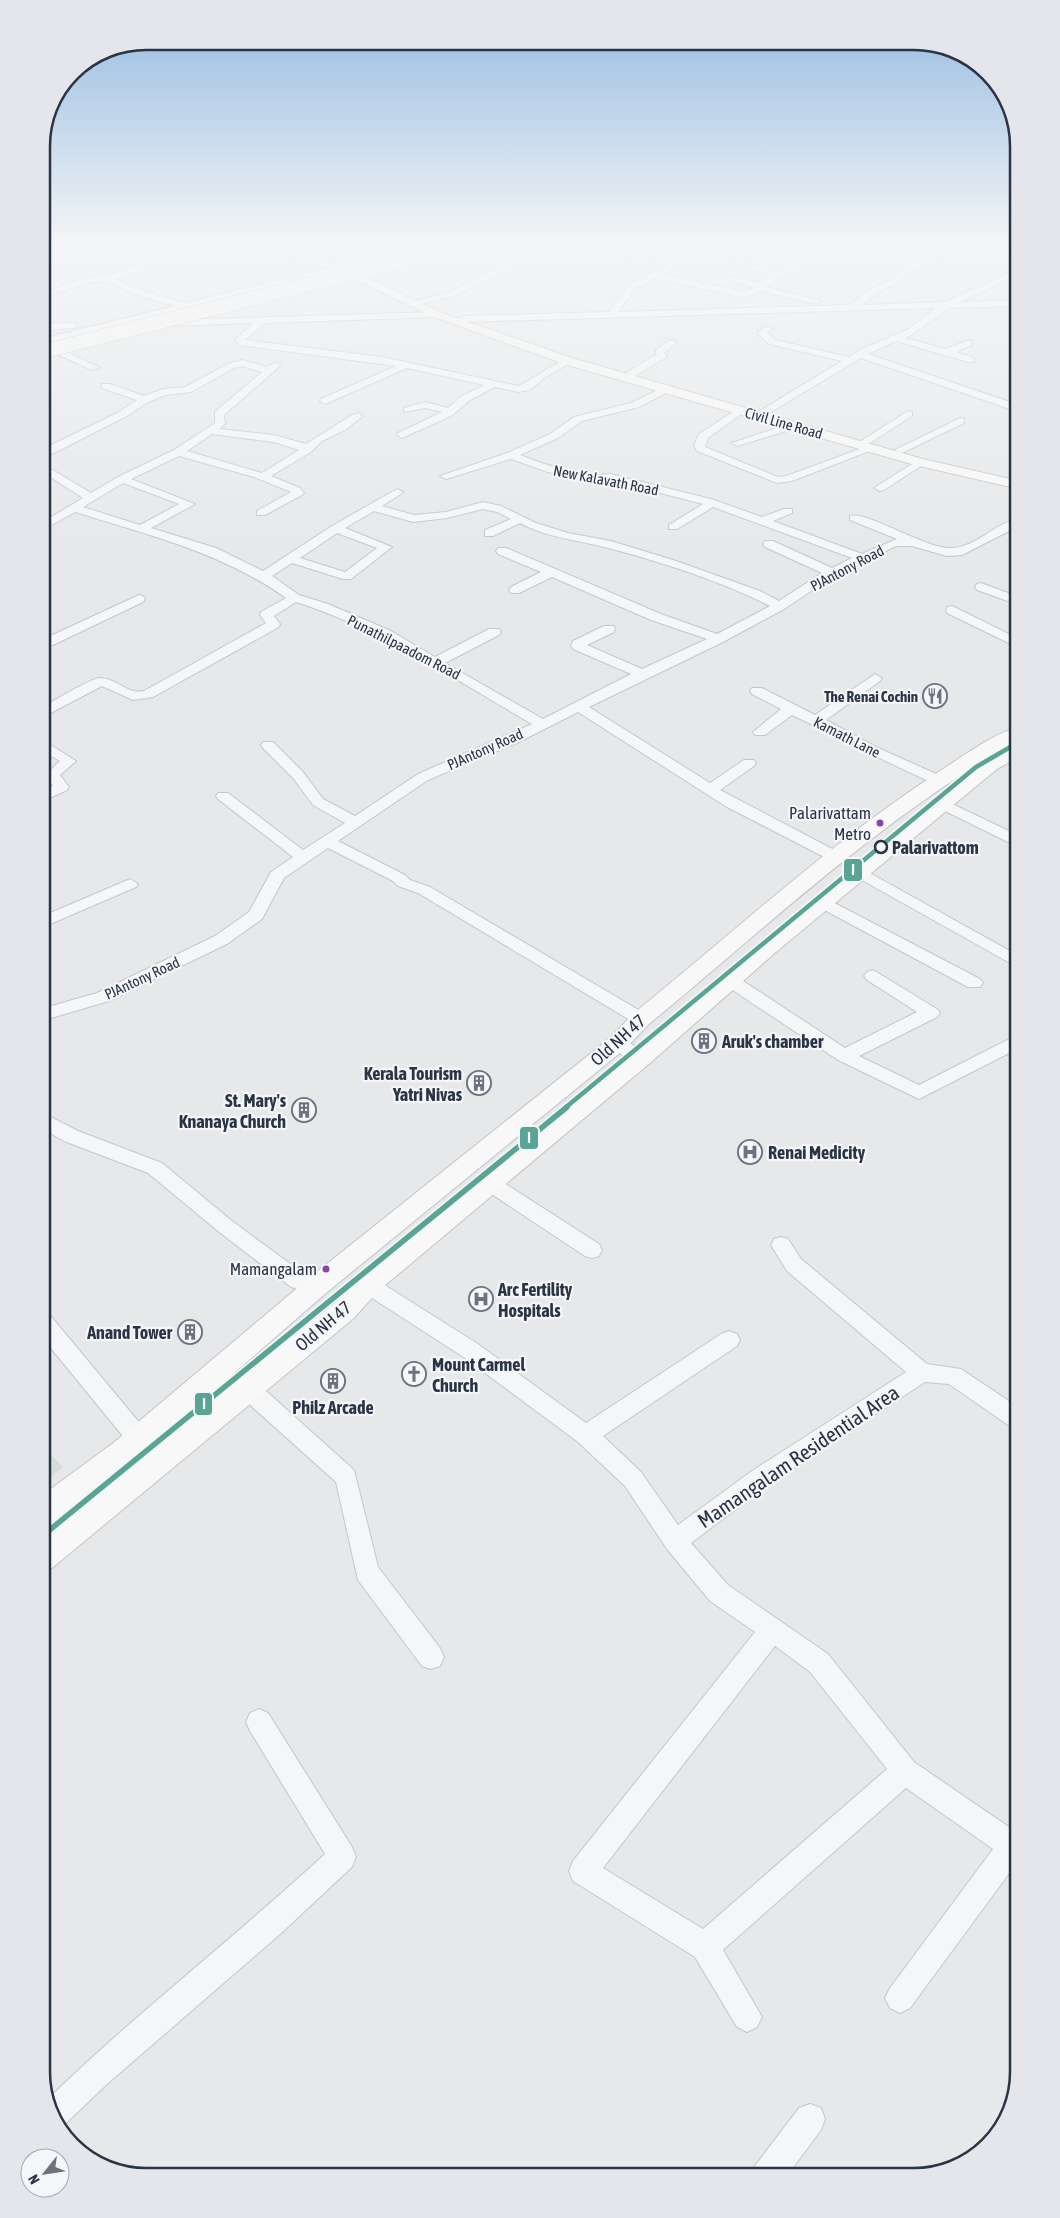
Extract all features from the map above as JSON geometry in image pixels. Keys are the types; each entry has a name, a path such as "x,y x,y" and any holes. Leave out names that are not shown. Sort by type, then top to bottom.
{"main road":[{"name":"Civil Line Road","path":"530,348 568,361 739,411 792,426 834,435"},
{"name":"Civil Line Road","path":"550,348 631,374 764,411 920,462 1010,483"},
{"name":"Civil Line Road","path":"869,445 900,450 1010,478"},
{"name":"Old NH 47","path":"50,1507 130,1446 317,1286 618,1043 641,1019 836,857 900,806 938,780 1010,737"},
{"name":"Old NH 47","path":"50,1551 345,1310 368,1285 642,1057 859,872 944,805 990,765 1010,755"},
{"path":"130,1446 143,1475"}],"street":[{"path":"50,353 72,348"},
{"path":"276,348 382,360 518,389 526,388 540,376 568,361"},
{"path":"631,374 662,356 659,352 665,348"},
{"path":"796,348 850,360"},
{"path":"764,411 860,354 875,348"},
{"path":"931,348 971,360"},
{"path":"947,352 958,348"},
{"path":"50,523 122,479 178,452 220,424 219,414 294,350"},
{"path":"58,351 95,368"},
{"path":"860,354 1010,405"},
{"path":"50,450 123,414 144,400 163,392 187,390 231,366 242,363 269,371"},
{"path":"325,401 406,365"},
{"path":"402,435 450,411 466,398 493,384"},
{"path":"106,386 135,394 144,400"},
{"name":"New Kalavath Road","path":"511,455 554,436 578,419 635,405 666,389"},
{"path":"408,410 425,405 450,411"},
{"path":"739,411 703,436 699,445 701,450 777,480 788,479 869,445 908,414"},
{"path":"262,477 307,450 317,438 341,428 358,416"},
{"path":"900,450 960,421"},
{"path":"737,443 792,426"},
{"path":"210,430 230,436 247,435 290,442 307,450"},
{"path":"178,452 292,486 298,493 261,513"},
{"path":"446,476 511,455"},
{"name":"New Kalavath Road","path":"511,455 548,469 594,479 610,477 712,503 862,558"},
{"path":"880,488 920,462"},
{"path":"50,472 92,498"},
{"path":"122,479 189,504 141,529"},
{"path":"264,576 336,529 398,492"},
{"path":"673,527 712,503"},
{"path":"374,507 413,519 446,515 483,505 501,509 520,519 566,536 607,544 672,564 756,594 780,606"},
{"name":"Punathilpaadom Road","path":"74,508 212,551 264,576 294,598 324,607 386,634 542,724"},
{"path":"763,521 788,511"},
{"path":"854,518 899,535 909,542"},
{"path":"489,533 520,519"},
{"name":"PJAntony Road","path":"50,1012 103,997 221,940 256,915 277,875 423,777 514,738 642,674 718,639 780,606 832,573 894,543 909,542 947,552 962,551 1010,526"},
{"path":"290,559 347,576 386,546 336,529"},
{"path":"770,544 832,573"},
{"path":"502,551 656,617 718,639"},
{"path":"515,590 552,572"},
{"path":"981,587 1010,598"},
{"path":"50,709 100,682 125,695 138,697 148,694 274,624 266,616 294,598"},
{"path":"50,641 139,599"},
{"path":"952,610 1010,639"},
{"path":"609,629 578,644 578,646 642,674"},
{"path":"436,662 494,632"},
{"path":"815,720 874,678"},
{"name":"Kamath Lane","path":"756,691 871,750 938,780"},
{"path":"578,706 732,804 836,857"},
{"path":"760,732 791,709"},
{"path":"268,745 298,775 318,802 357,823"},
{"path":"50,749 70,761 53,774 53,778 62,787 50,793"},
{"path":"710,790 749,763"},
{"path":"223,796 303,858"},
{"path":"944,805 1010,838"},
{"path":"328,842 399,878 404,883 424,890 641,1019"},
{"path":"859,872 1010,958"},
{"path":"50,919 130,884"},
{"path":"823,902 974,983"},
{"path":"844,1056 931,1013 873,976"},
{"path":"731,981 844,1056 920,1093 1010,1046"},
{"path":"618,1043 642,1057"},
{"path":"50,1124 71,1136 155,1168 225,1226 298,1281 317,1286"},
{"path":"491,1184 592,1250"},
{"path":"781,1245 794,1265 922,1373 952,1375 1010,1414"},
{"path":"368,1285 470,1350 586,1436 633,1479 676,1541 719,1593 819,1663 905,1771 1010,1844"},
{"path":"50,1333 130,1446"},
{"path":"586,1436 728,1340"},
{"name":"Mamangalam Residential Area","path":"676,1541 760,1478 922,1373"},
{"path":"248,1389 346,1477 367,1572 431,1657"},
{"path":"747,2017 705,1947 583,1870 772,1630"},
{"path":"58,2110 96,2073 268,1926 342,1857 259,1722"},
{"path":"705,1947 905,1771"},
{"path":"900,1998 1010,1856"},
{"path":"773,2168 810,2119"}],"shaded area":[{"path":"50,1454 63,1467 50,1478"}],"transit line":[{"name":"I","path":"50,1530 712,988 976,767 1010,747"}],"place":[{"name":"The Renai Cochin","path":"935,696"},
{"name":"Palarivattam Metro","path":"880,823"},
{"name":"Palarivattom","path":"881,847"},
{"name":"Aruk's chamber","path":"704,1041"},
{"name":"Kerala Tourism Yatri Nivas","path":"479,1083"},
{"name":"St. Mary's Knanaya Church","path":"304,1110"},
{"name":"Renai Medicity","path":"750,1152"},
{"name":"Mamangalam","path":"326,1269"},
{"name":"Arc Fertility Hospitals","path":"481,1299"},
{"name":"Anand Tower","path":"190,1332"},
{"name":"Mount Carmel Church","path":"414,1374"},
{"name":"Philz Arcade","path":"333,1381"}]}
